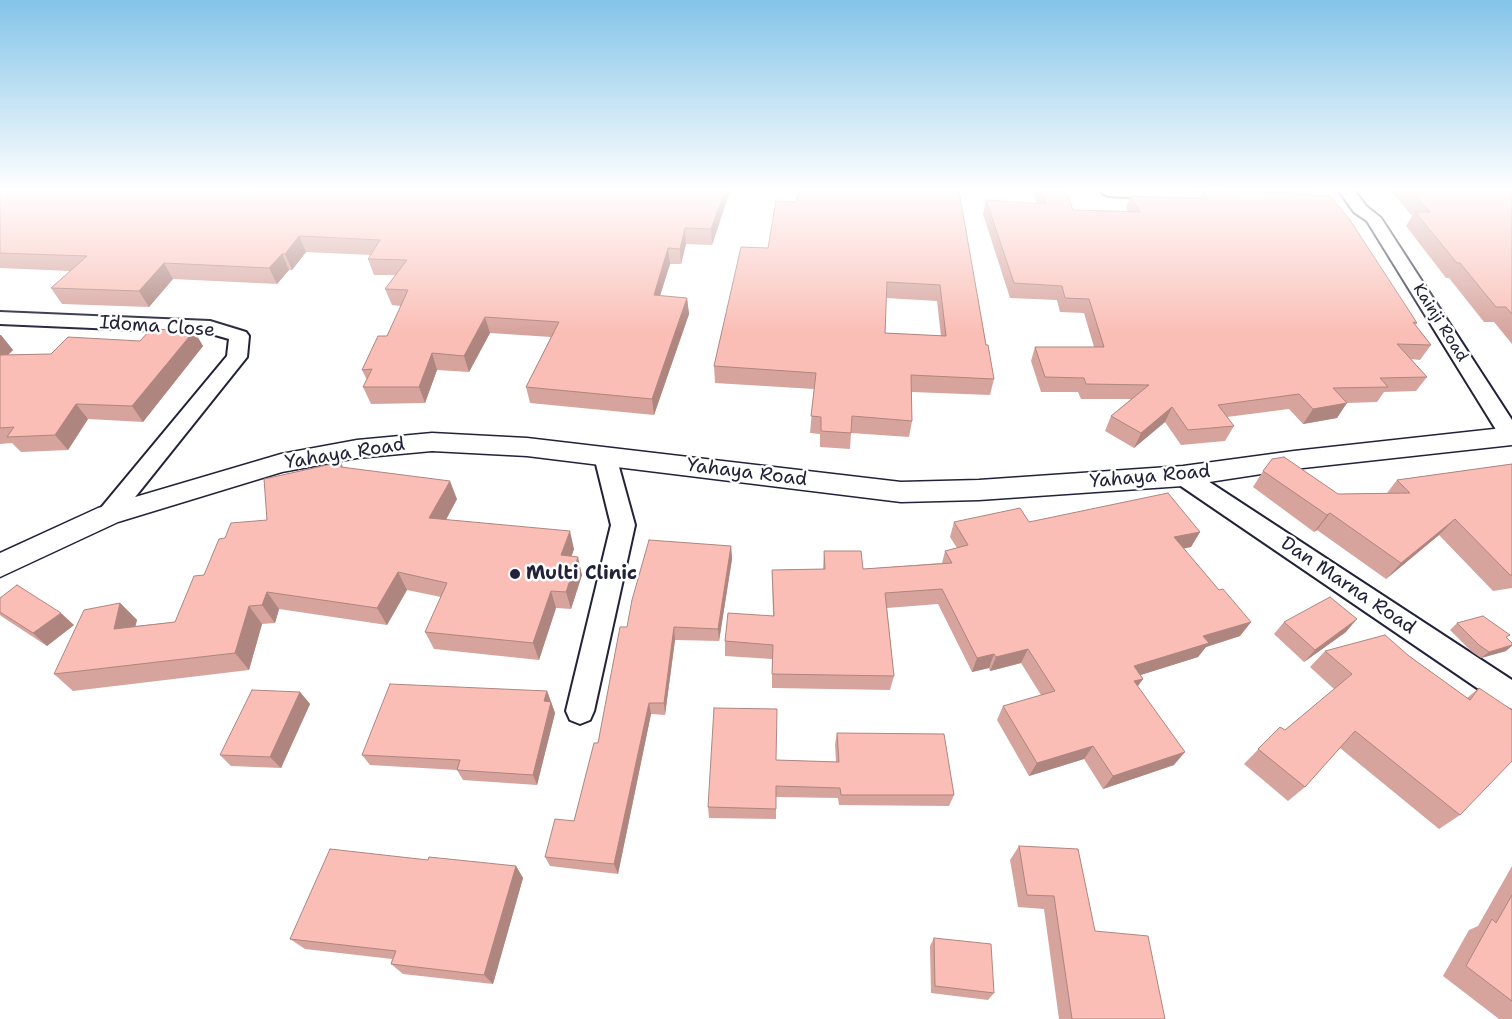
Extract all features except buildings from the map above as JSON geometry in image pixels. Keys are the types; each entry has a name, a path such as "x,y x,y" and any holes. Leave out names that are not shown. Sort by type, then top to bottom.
{"street":[{"name":"Kainji Road","path":"1386,239 1511,436"},
{"name":"Idoma Close","path":"0,318 210,327 239,336 237,357 108,515"},
{"name":"Yahaya Road","path":"0,566 108,515 281,463 357,449 432,442 527,447 901,492 979,490 1183,476 1294,460 1511,436"},
{"path":"580,711 623,525 605,456"},
{"name":"Dan Marna Road","path":"1183,476 1512,696"}],"place":[{"name":"Multi Clinic","path":"515,574"}]}
